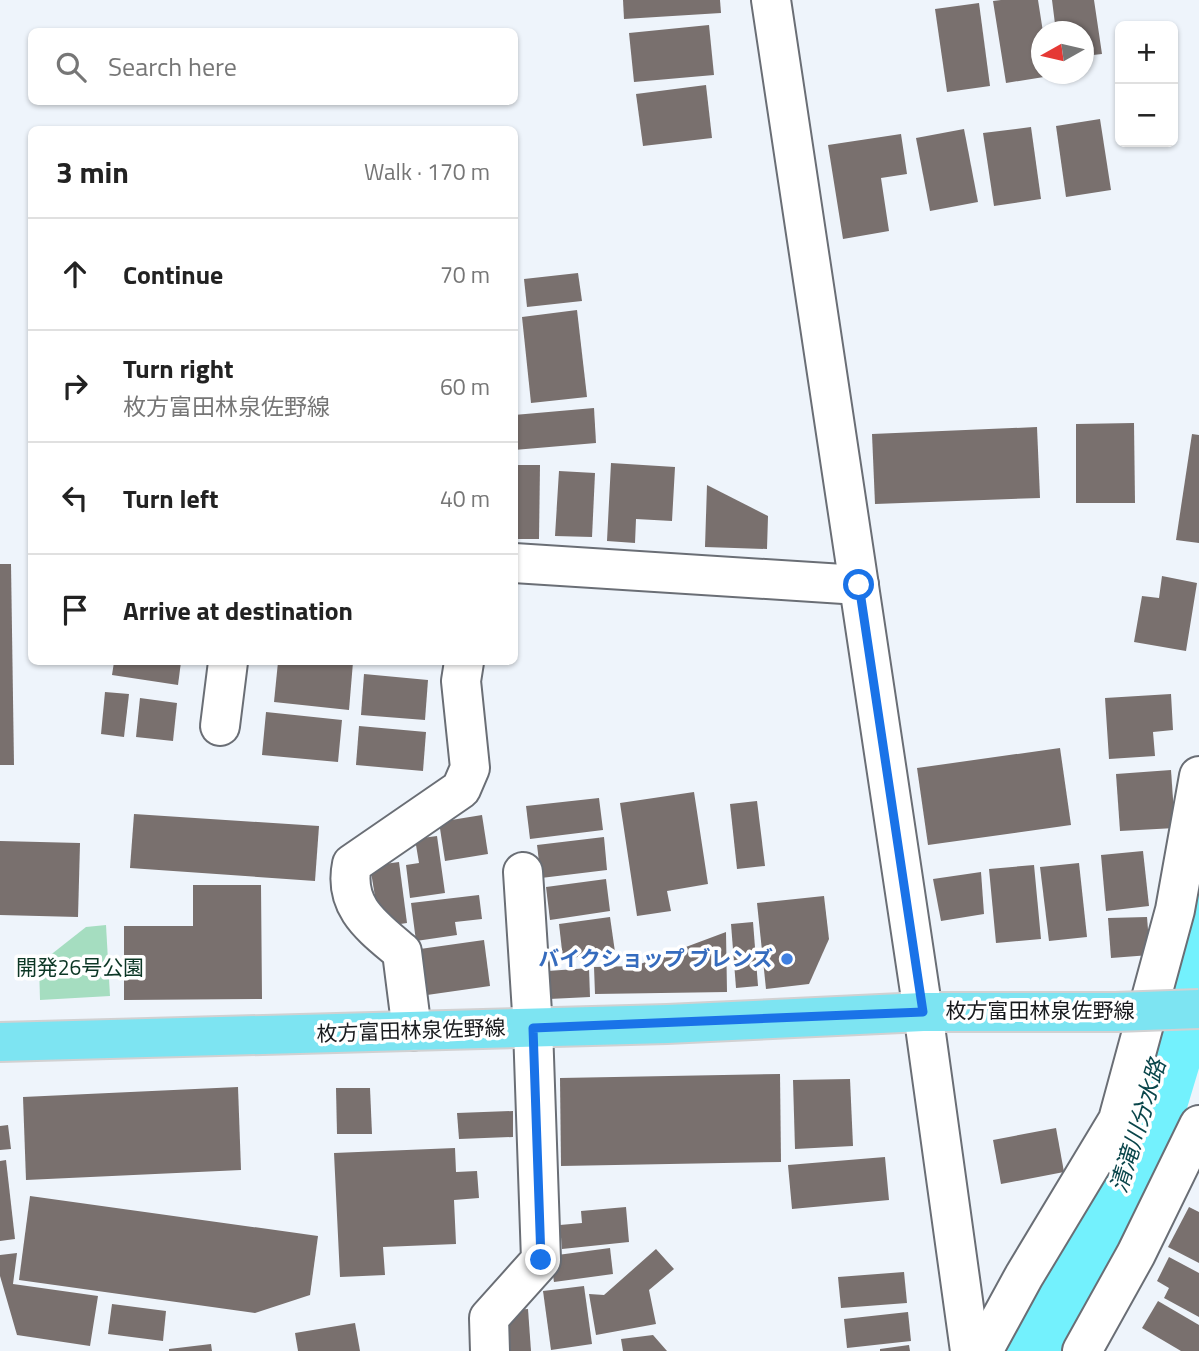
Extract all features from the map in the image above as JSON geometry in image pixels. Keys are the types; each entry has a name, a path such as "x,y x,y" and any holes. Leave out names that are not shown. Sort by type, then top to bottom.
{"main road":[{"name":"枚方富田林泉佐野線","path":"0,1042 533,1028 923,1012 1199,1009"}],"street":[{"path":"771,0 923,1012 970,1351"},
{"path":"518,563 859,585"},
{"path":"220,726 228,665"},
{"path":"412,1031 402,952 378,932 356,907 349,880 352,864 461,789 470,768 461,681 464,665"},
{"path":"983,1351 1024,1276 1118,1120 1175,910 1199,776"},
{"path":"490,1351 488,1318 541,1260 533,1028 523,872"},
{"path":"1082,1351 1136,1254 1199,1125"}],"green space":[{"name":"開発26号公園","path":"106,925 110,996 40,1000 39,964 86,927"}],"building":[{"path":"623,0 720,0 721,13 624,19"},
{"path":"1038,0 1041,21 1031,21 1031,79 1006,83 993,1"},
{"path":"1052,0 1094,0 1102,54 1094,55 1094,21 1055,21"},
{"path":"979,3 990,86 947,92 935,9"},
{"path":"709,25 714,75 634,82 629,33"},
{"path":"706,85 712,138 643,146 636,94"},
{"path":"1100,119 1111,190 1066,197 1056,126"},
{"path":"1031,127 1041,199 994,206 983,133"},
{"path":"964,129 978,202 930,211 916,138"},
{"path":"901,134 907,174 881,178 889,231 843,239 828,145"},
{"path":"578,273 582,301 527,307 524,279"},
{"path":"577,310 587,397 531,403 522,317"},
{"path":"594,408 596,443 518,450 518,415"},
{"path":"1134,423 1135,503 1076,503 1076,424"},
{"path":"1037,427 1040,498 875,504 872,434"},
{"path":"1192,434 1199,435 1199,543 1176,540"},
{"path":"611,463 675,467 672,521 636,519 635,543 607,541"},
{"path":"518,465 540,465 539,539 518,539"},
{"path":"559,471 595,473 592,537 555,536"},
{"path":"707,485 768,516 767,549 705,547"},
{"path":"0,564 11,564 14,765 0,765"},
{"path":"1162,576 1197,583 1186,651 1134,642 1142,596 1159,598"},
{"path":"114,665 181,665 178,685 112,675"},
{"path":"278,665 353,665 349,710 274,702"},
{"path":"364,674 428,680 425,720 361,715"},
{"path":"105,692 129,694 124,737 101,734"},
{"path":"1171,694 1173,730 1153,732 1155,756 1109,759 1105,698"},
{"path":"140,698 177,703 173,741 136,737"},
{"path":"266,712 342,720 338,762 262,755"},
{"path":"359,726 426,732 423,771 356,765"},
{"path":"1060,748 1071,825 928,845 917,768"},
{"path":"1171,770 1175,828 1120,831 1116,774"},
{"path":"694,792 708,884 667,891 671,911 637,916 620,803"},
{"path":"599,798 603,830 530,839 526,806"},
{"path":"757,801 765,866 737,869 730,804"},
{"path":"134,814 319,826 315,881 130,868"},
{"path":"482,815 488,854 445,861 439,822"},
{"path":"437,836 445,893 410,898 406,865 419,863 415,839"},
{"path":"604,837 607,870 541,878 537,845"},
{"path":"0,841 80,843 78,917 0,915"},
{"path":"1143,851 1149,906 1106,911 1101,855"},
{"path":"399,862 407,923 380,927 370,866"},
{"path":"1079,863 1087,937 1049,941 1040,867"},
{"path":"1034,865 1041,939 996,943 989,869"},
{"path":"981,872 984,914 941,921 933,879"},
{"path":"606,879 610,911 550,920 546,887"},
{"path":"193,885 261,885 262,999 124,1000 124,926 193,926"},
{"path":"479,895 482,919 455,922 457,935 416,941 411,903"},
{"path":"824,896 829,939 809,984 766,989 757,903"},
{"path":"610,917 615,952 563,959 559,924"},
{"path":"1147,917 1150,955 1111,958 1108,918"},
{"path":"753,922 758,986 736,988 731,924"},
{"path":"726,932 727,992 595,994 594,967 635,966"},
{"path":"484,940 490,986 427,995 420,949"},
{"path":"589,968 590,997 549,999 548,971"},
{"path":"780,1074 781,1162 561,1166 560,1078"},
{"path":"850,1079 853,1146 795,1149 793,1080"},
{"path":"238,1087 241,1170 26,1180 23,1097"},
{"path":"336,1088 370,1088 372,1134 337,1134"},
{"path":"513,1111 513,1137 459,1139 457,1113"},
{"path":"8,1125 11,1149 0,1150 0,1126"},
{"path":"1056,1128 1064,1172 1001,1184 993,1140"},
{"path":"455,1148 456,1172 477,1171 479,1198 454,1200 456,1244 383,1247 385,1275 340,1277 334,1153"},
{"path":"885,1157 889,1200 792,1209 788,1165"},
{"path":"6,1160 15,1239 0,1241 0,1161"},
{"path":"30,1196 318,1236 310,1295 255,1313 19,1280"},
{"path":"626,1207 629,1242 562,1249 560,1225 582,1223 581,1211"},
{"path":"1189,1207 1199,1212 1199,1263 1168,1247"},
{"path":"610,1248 613,1274 554,1282 550,1256"},
{"path":"656,1249 674,1269 649,1290 656,1324 596,1335 589,1294 604,1295"},
{"path":"17,1253 13,1284 98,1296 90,1346 17,1335 0,1276 0,1255"},
{"path":"1169,1257 1199,1273 1199,1317 1164,1298 1169,1288 1157,1281"},
{"path":"904,1272 907,1303 841,1308 838,1277"},
{"path":"584,1286 592,1344 551,1350 543,1291"},
{"path":"1158,1301 1199,1325 1199,1351 1181,1351 1142,1328"},
{"path":"112,1304 166,1311 163,1341 108,1334"},
{"path":"528,1309 531,1351 502,1351 499,1311"},
{"path":"908,1312 911,1341 847,1348 844,1319"},
{"path":"355,1323 360,1351 298,1351 295,1333"},
{"path":"653,1335 667,1351 623,1351 621,1339"},
{"path":"211,1344 212,1351 169,1351 169,1349"},
{"path":"909,1345 910,1351 880,1351 880,1349"}],"waterway":[{"name":"清滝川分水路","path":"1016,1351 1120,1194 1187,971 1199,919"}],"place":[{"name":"バイクショップ ブレンズ","path":"787,959"}],"route":[{"path":"541,1260 533,1028 923,1012 859,585"}]}
